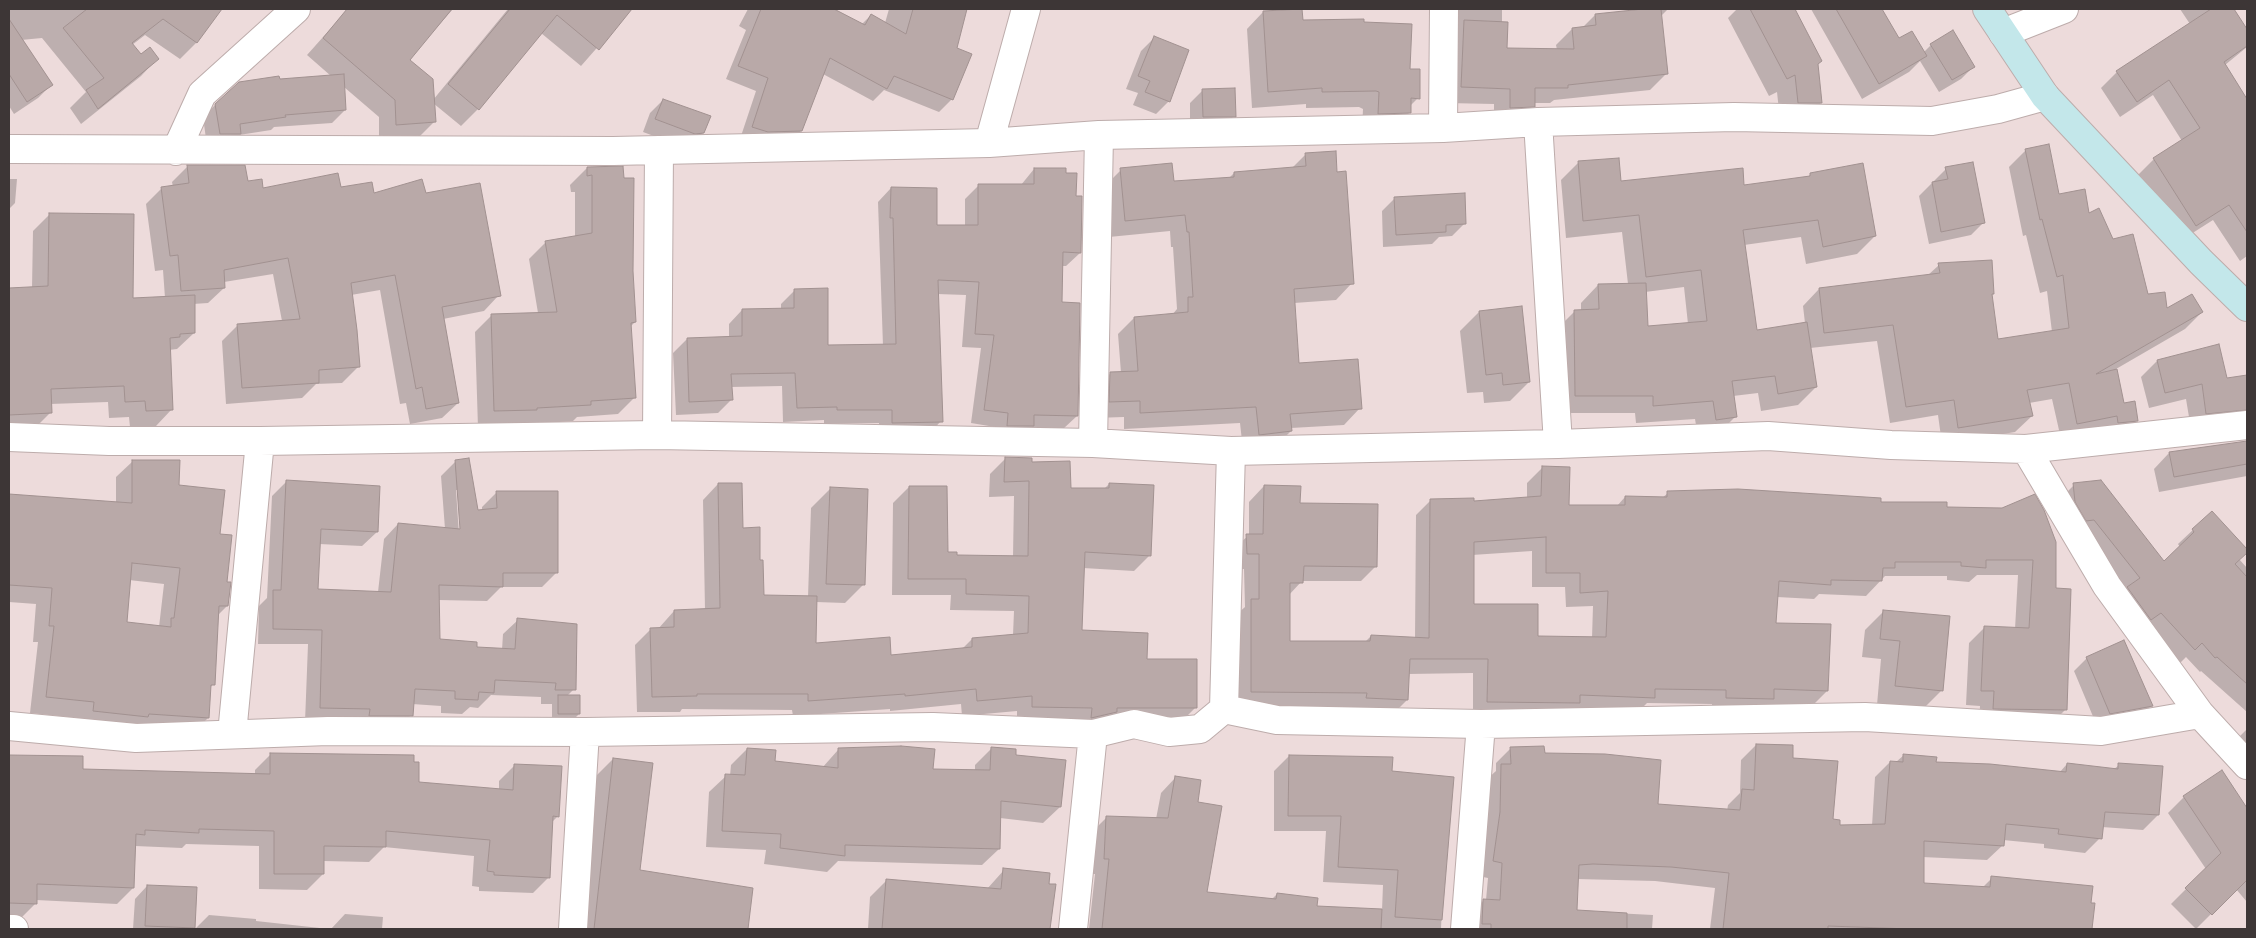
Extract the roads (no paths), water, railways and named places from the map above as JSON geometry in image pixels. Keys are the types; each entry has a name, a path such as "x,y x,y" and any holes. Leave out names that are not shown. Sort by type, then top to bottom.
{"main road":[{"path":"1987,9 2045,96 2201,262 2247,307"}],"street":[{"path":"176,151 202,94 296,9"},
{"path":"989,143 1026,9"},
{"path":"1444,9 1444,128"},
{"path":"2003,33 2064,9"},
{"path":"9,149 176,151 659,150 989,143 1099,135 1444,128 1538,122 1734,117 1932,121 1998,109 2045,96"},
{"path":"1538,122 1558,444"},
{"path":"1093,443 1099,135"},
{"path":"657,435 659,150"},
{"path":"9,437 109,441 260,441 657,435 1093,443 1231,451 1558,444 1768,436 1891,444 2026,449 2247,425"},
{"path":"232,734 260,441"},
{"path":"2026,449 2107,586 2200,714 2247,765"},
{"path":"9,726 136,738 328,730 585,732 933,727 1093,734 1134,724 1169,732 1200,729 1224,709 1231,451"},
{"path":"1224,709 1277,720 1481,724 1865,717 2101,730 2200,714"},
{"path":"1465,929 1481,724"},
{"path":"573,929 585,732"},
{"path":"1073,929 1093,734"},
{"path":"9,929 14,929"}]}
